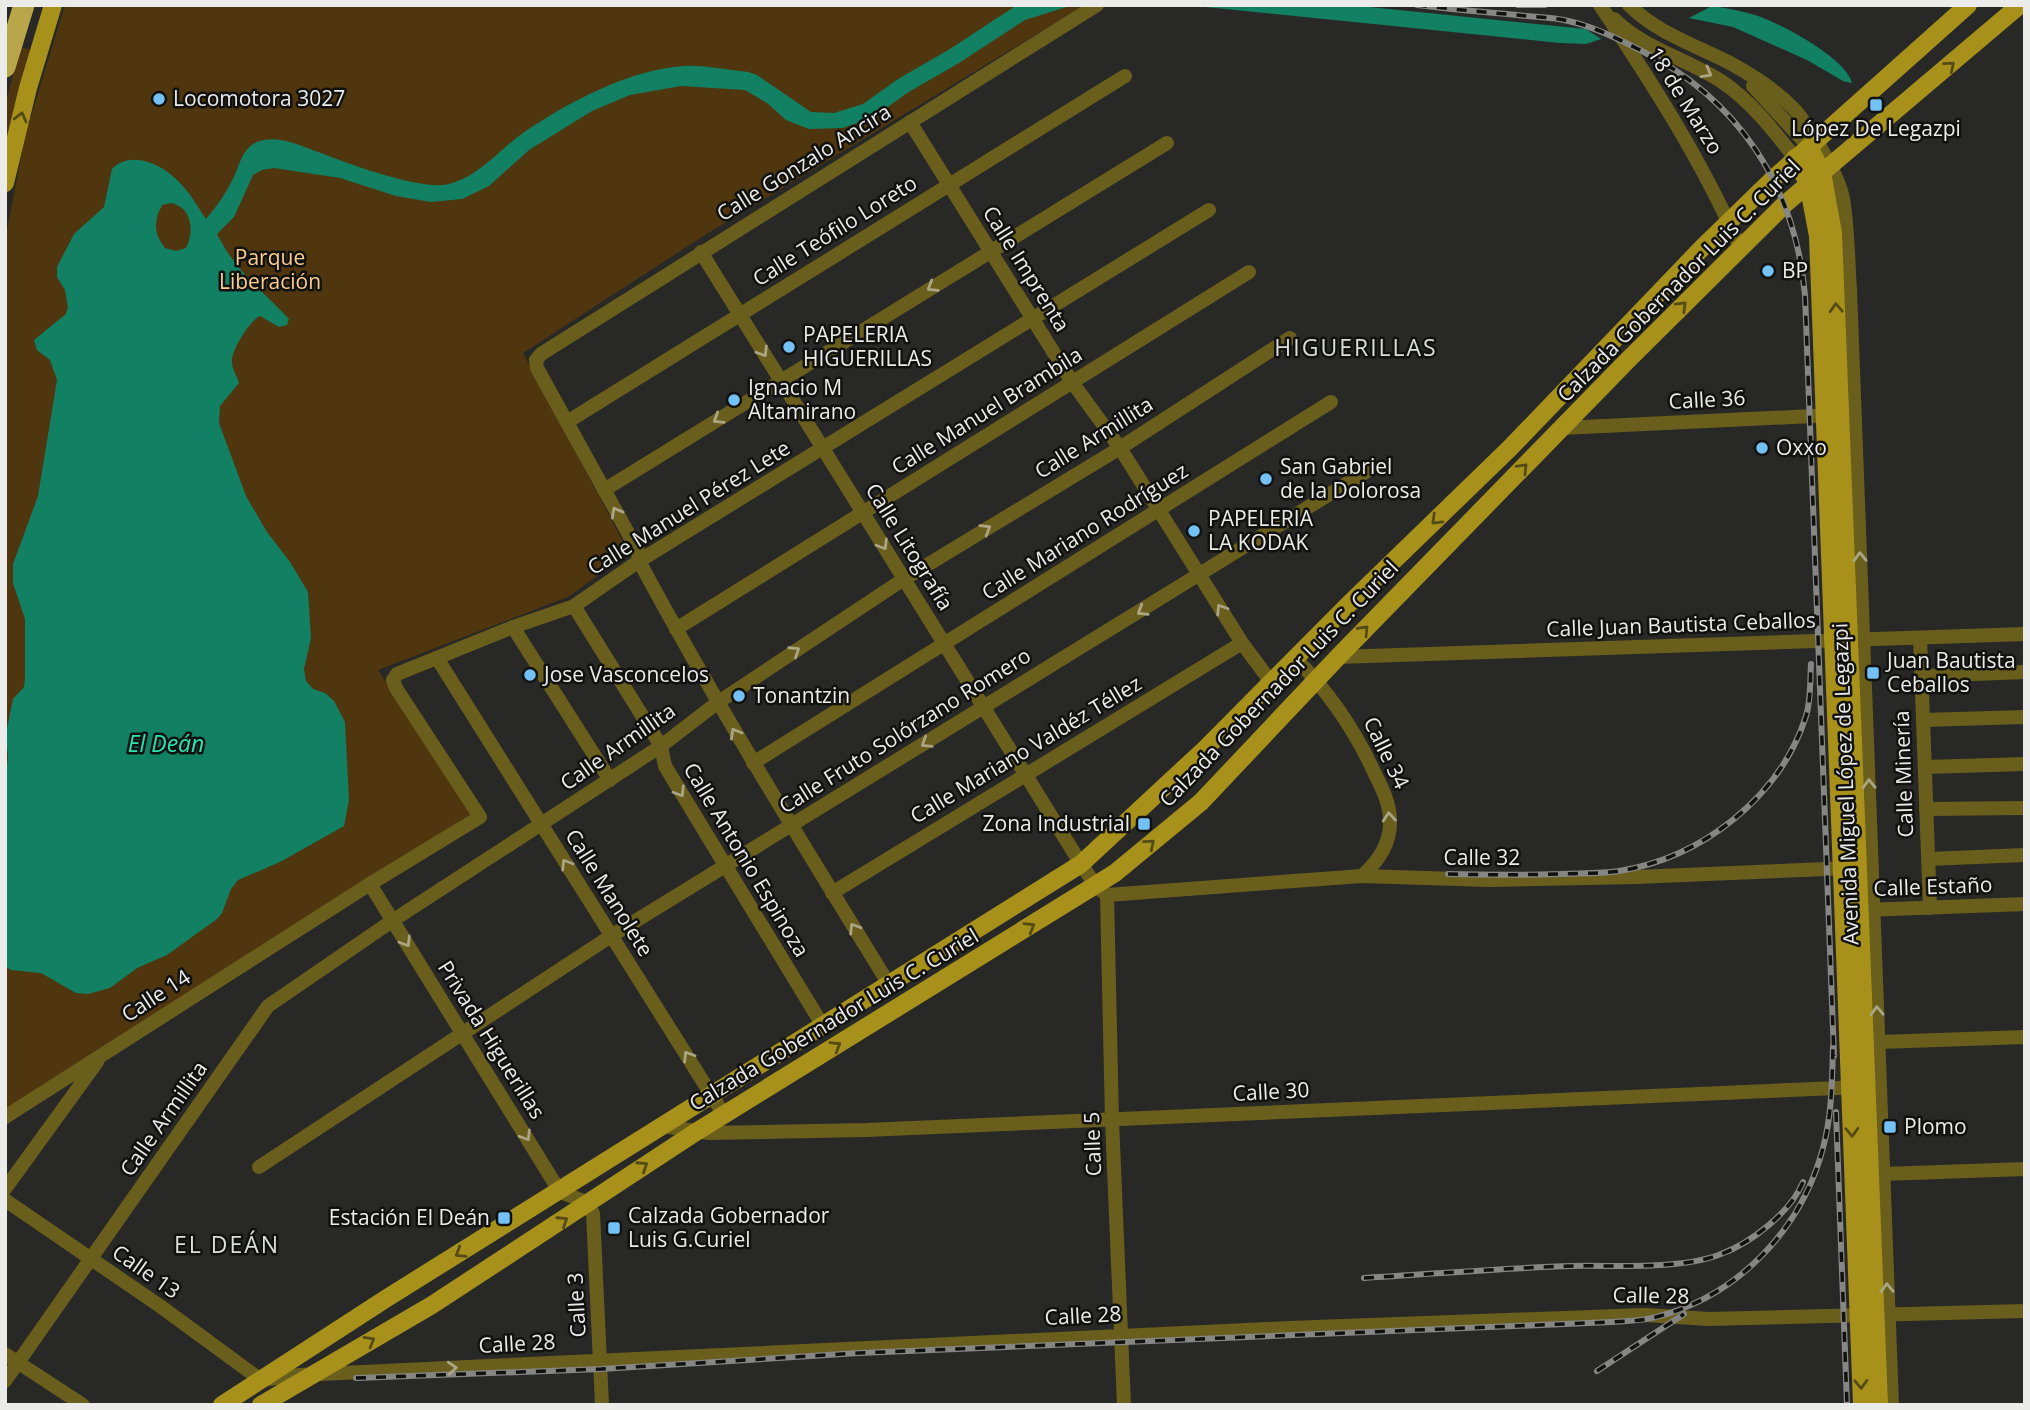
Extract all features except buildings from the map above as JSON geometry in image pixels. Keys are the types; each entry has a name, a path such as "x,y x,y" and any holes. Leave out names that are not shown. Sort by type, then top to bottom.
{"highway":[{"path":"5,67 24,5"}],"main road":[{"path":"5,183 28,88 54,5"},
{"name":"Calzada Gobernador Luis C. Curiel","path":"222,1405 387,1298 1082,864 1205,749 1350,603 1510,449 1730,222 1968,5"},
{"name":"Calzada Gobernador Luis C. Curiel","path":"261,1405 432,1305 723,1115 1102,890 1201,802 1316,679 1740,248 1820,174 2020,5"},
{"path":"1807,149 1820,174"},
{"name":"Avenida Miguel López de Legazpi","path":"1820,174 1818,236 1839,415 1879,1405"},
{"name":"Avenida Miguel López de Legazpi","path":"1862,1405 1874,1315"}],"street":[{"name":"Calle Gonzalo Ancira","path":"567,422 537,368 536,360 541,354 1097,5"},
{"path":"1601,5 1629,31 1723,82 1758,113 1807,149"},
{"name":"18 de Marzo","path":"1601,5 1688,143 1730,222 1740,248"},
{"path":"1629,5 1644,20 1731,64 1784,117 1807,149 1820,174"},
{"name":"Calle Teófilo Loreto","path":"567,422 1125,76"},
{"name":"Calle Imprenta","path":"910,122 1073,382 1120,448 1242,643 1271,682"},
{"path":"604,490 1167,144"},
{"name":"Avenida Miguel López de Legazpi","path":"1820,174 1843,196 1850,290 1839,415"},
{"name":"Calle Manuel Pérez Lete","path":"393,680 397,674 513,627 574,606 639,561 1209,210"},
{"name":"Calle Litografía","path":"701,252 1082,864 1102,890"},
{"name":"Calle Manuel Brambila","path":"676,629 1249,272"},
{"name":"Calle Armillita","path":"5,1381 268,1006 392,921 542,826 661,746 717,703 904,579 1120,448 1290,338"},
{"name":"Calle Mariano Rodríguez","path":"753,763 1331,402"},
{"name":"Calle 36","path":"1562,428 1839,415"},
{"path":"567,422 717,703 890,986"},
{"name":"Calle Fruto Solórzano Romero","path":"259,1167 611,936 1372,468"},
{"name":"Calle Antonio Espinoza","path":"574,606 661,746 665,766 822,1026"},
{"path":"513,627 610,780"},
{"name":"Calle Juan Bautista Ceballos","path":"1338,657 2025,634"},
{"name":"Calle Minería","path":"1920,638 1930,908"},
{"name":"Calle Mariano Valdéz Téllez","path":"832,893 1242,643"},
{"name":"Calle Manolete","path":"437,658 723,1115"},
{"name":"Calle 34","path":"1295,658 1316,679 1349,723 1387,801 1390,819 1386,846 1377,862 1362,876"},
{"path":"1923,676 2025,672"},
{"name":"Calle 14","path":"5,1188 102,1055 480,817 393,680"},
{"path":"1923,720 2025,717"},
{"path":"1925,766 2025,764"},
{"path":"1926,809 2025,808"},
{"path":"1928,859 2025,855"},
{"name":"Calle 32","path":"1102,890 1362,876 1489,880 1636,877 1857,867"},
{"name":"Privada Higuerillas","path":"370,884 560,1192"},
{"name":"Calle 5","path":"1102,890 1124,1405"},
{"name":"Calle Estaño","path":"1859,911 2025,904"},
{"name":"Avenida Miguel López de Legazpi","path":"1859,911 1879,1042 1866,1087 1883,1174 1874,1315 1892,1405"},
{"path":"1879,1042 2025,1037"},
{"path":"5,1117 102,1055"},
{"name":"Calle 30","path":"663,1126 696,1132 866,1130 1866,1087"},
{"path":"1883,1174 2025,1169"},
{"path":"560,1192 587,1205"},
{"name":"Calle 13","path":"5,1200 261,1380"},
{"name":"Calle 3","path":"587,1205 594,1218 602,1405"},
{"name":"Calle 28","path":"261,1380 310,1375 1121,1335 1644,1315 1709,1319 2025,1311"},
{"path":"5,1354 83,1405"}],"green space":[{"name":"Parque Liberación","path":"65,5 1077,5 1078,9 705,235 523,353 629,553 568,597 378,670 473,817 5,1114 5,241 25,136"},
{"path":"20,47 32,50 5,149 5,106"}],"water":[{"name":"El Deán","path":"1017,5 1073,5 1025,20 907,93 874,117 843,128 809,129 786,120 767,103 745,90 681,86 630,95 592,111 529,150 489,186 462,199 431,202 396,196 340,178 274,168 253,175 234,217 217,234 241,270 289,319 287,325 279,327 260,316 247,329 232,357 239,383 220,406 219,423 246,496 308,592 311,638 304,669 306,681 313,689 325,693 334,701 345,722 349,800 344,826 280,862 238,880 217,919 167,955 137,968 110,988 88,994 76,993 41,973 11,970 5,966 5,782 8,758 6,734 13,699 24,687 25,677 25,619 13,583 13,564 38,496 57,380 50,360 37,350 34,340 66,314 68,307 65,290 57,277 57,267 74,234 104,207 112,169 128,160 156,165 184,187 206,219 233,179 247,150 251,145 264,140 293,143 404,180 422,184 449,184 479,169 523,133 559,110 600,89 643,74 684,66 748,72 757,75 811,112 834,113 863,104 898,79","holes":["172,203 188,216 191,228 186,248 176,251 165,248 161,243 156,222 162,205"]},
{"path":"1186,5 1350,5 1586,29 1601,39 1586,44 1560,43"},
{"path":"1712,6 1755,15 1795,33 1838,63 1852,83 1733,27 1689,18"}],"railway":[{"path":"1417,5 1574,22 1638,49 1673,69 1705,93 1732,119 1755,149 1774,182 1789,217 1799,255 1805,295 1834,1056"},
{"path":"1518,5 1545,5"},
{"path":"1448,874 1619,871 1650,864 1707,838 1757,798 1794,746 1808,710 1811,664"},
{"path":"356,1378 601,1369 859,1353 1612,1322 1654,1318 1689,1306 1716,1292 1764,1254 1783,1231 1800,1205 1823,1148 1830,1110 1833,1047"},
{"path":"1836,1112 1847,1405"},
{"path":"1364,1278 1546,1267 1668,1265 1705,1259 1733,1249 1769,1225 1789,1204 1803,1182"},
{"path":"1597,1371 1684,1314"}],"place":[{"name":"Locomotora 3027","path":"159,99"},
{"name":"López De Legazpi","path":"1876,105"},
{"name":"BP","path":"1768,271"},
{"name":"PAPELERIA HIGUERILLAS","path":"789,347"},
{"name":"Ignacio M Altamirano","path":"734,400"},
{"name":"Oxxo","path":"1762,448"},
{"name":"San Gabriel de la Dolorosa","path":"1266,479"},
{"name":"PAPELERIA LA KODAK","path":"1194,531"},
{"name":"Juan Bautista Ceballos","path":"1873,673"},
{"name":"Jose Vasconcelos","path":"530,675"},
{"name":"Tonantzin","path":"739,696"},
{"name":"Zona Industrial","path":"1144,824"},
{"name":"Plomo","path":"1890,1127"},
{"name":"Estación El Deán","path":"504,1218"},
{"name":"Calzada Gobernador Luis G.Curiel","path":"614,1228"}],"district":[{"name":"HIGUERILLAS","path":"1356,348"},
{"name":"EL DEÁN","path":"227,1245"}]}
